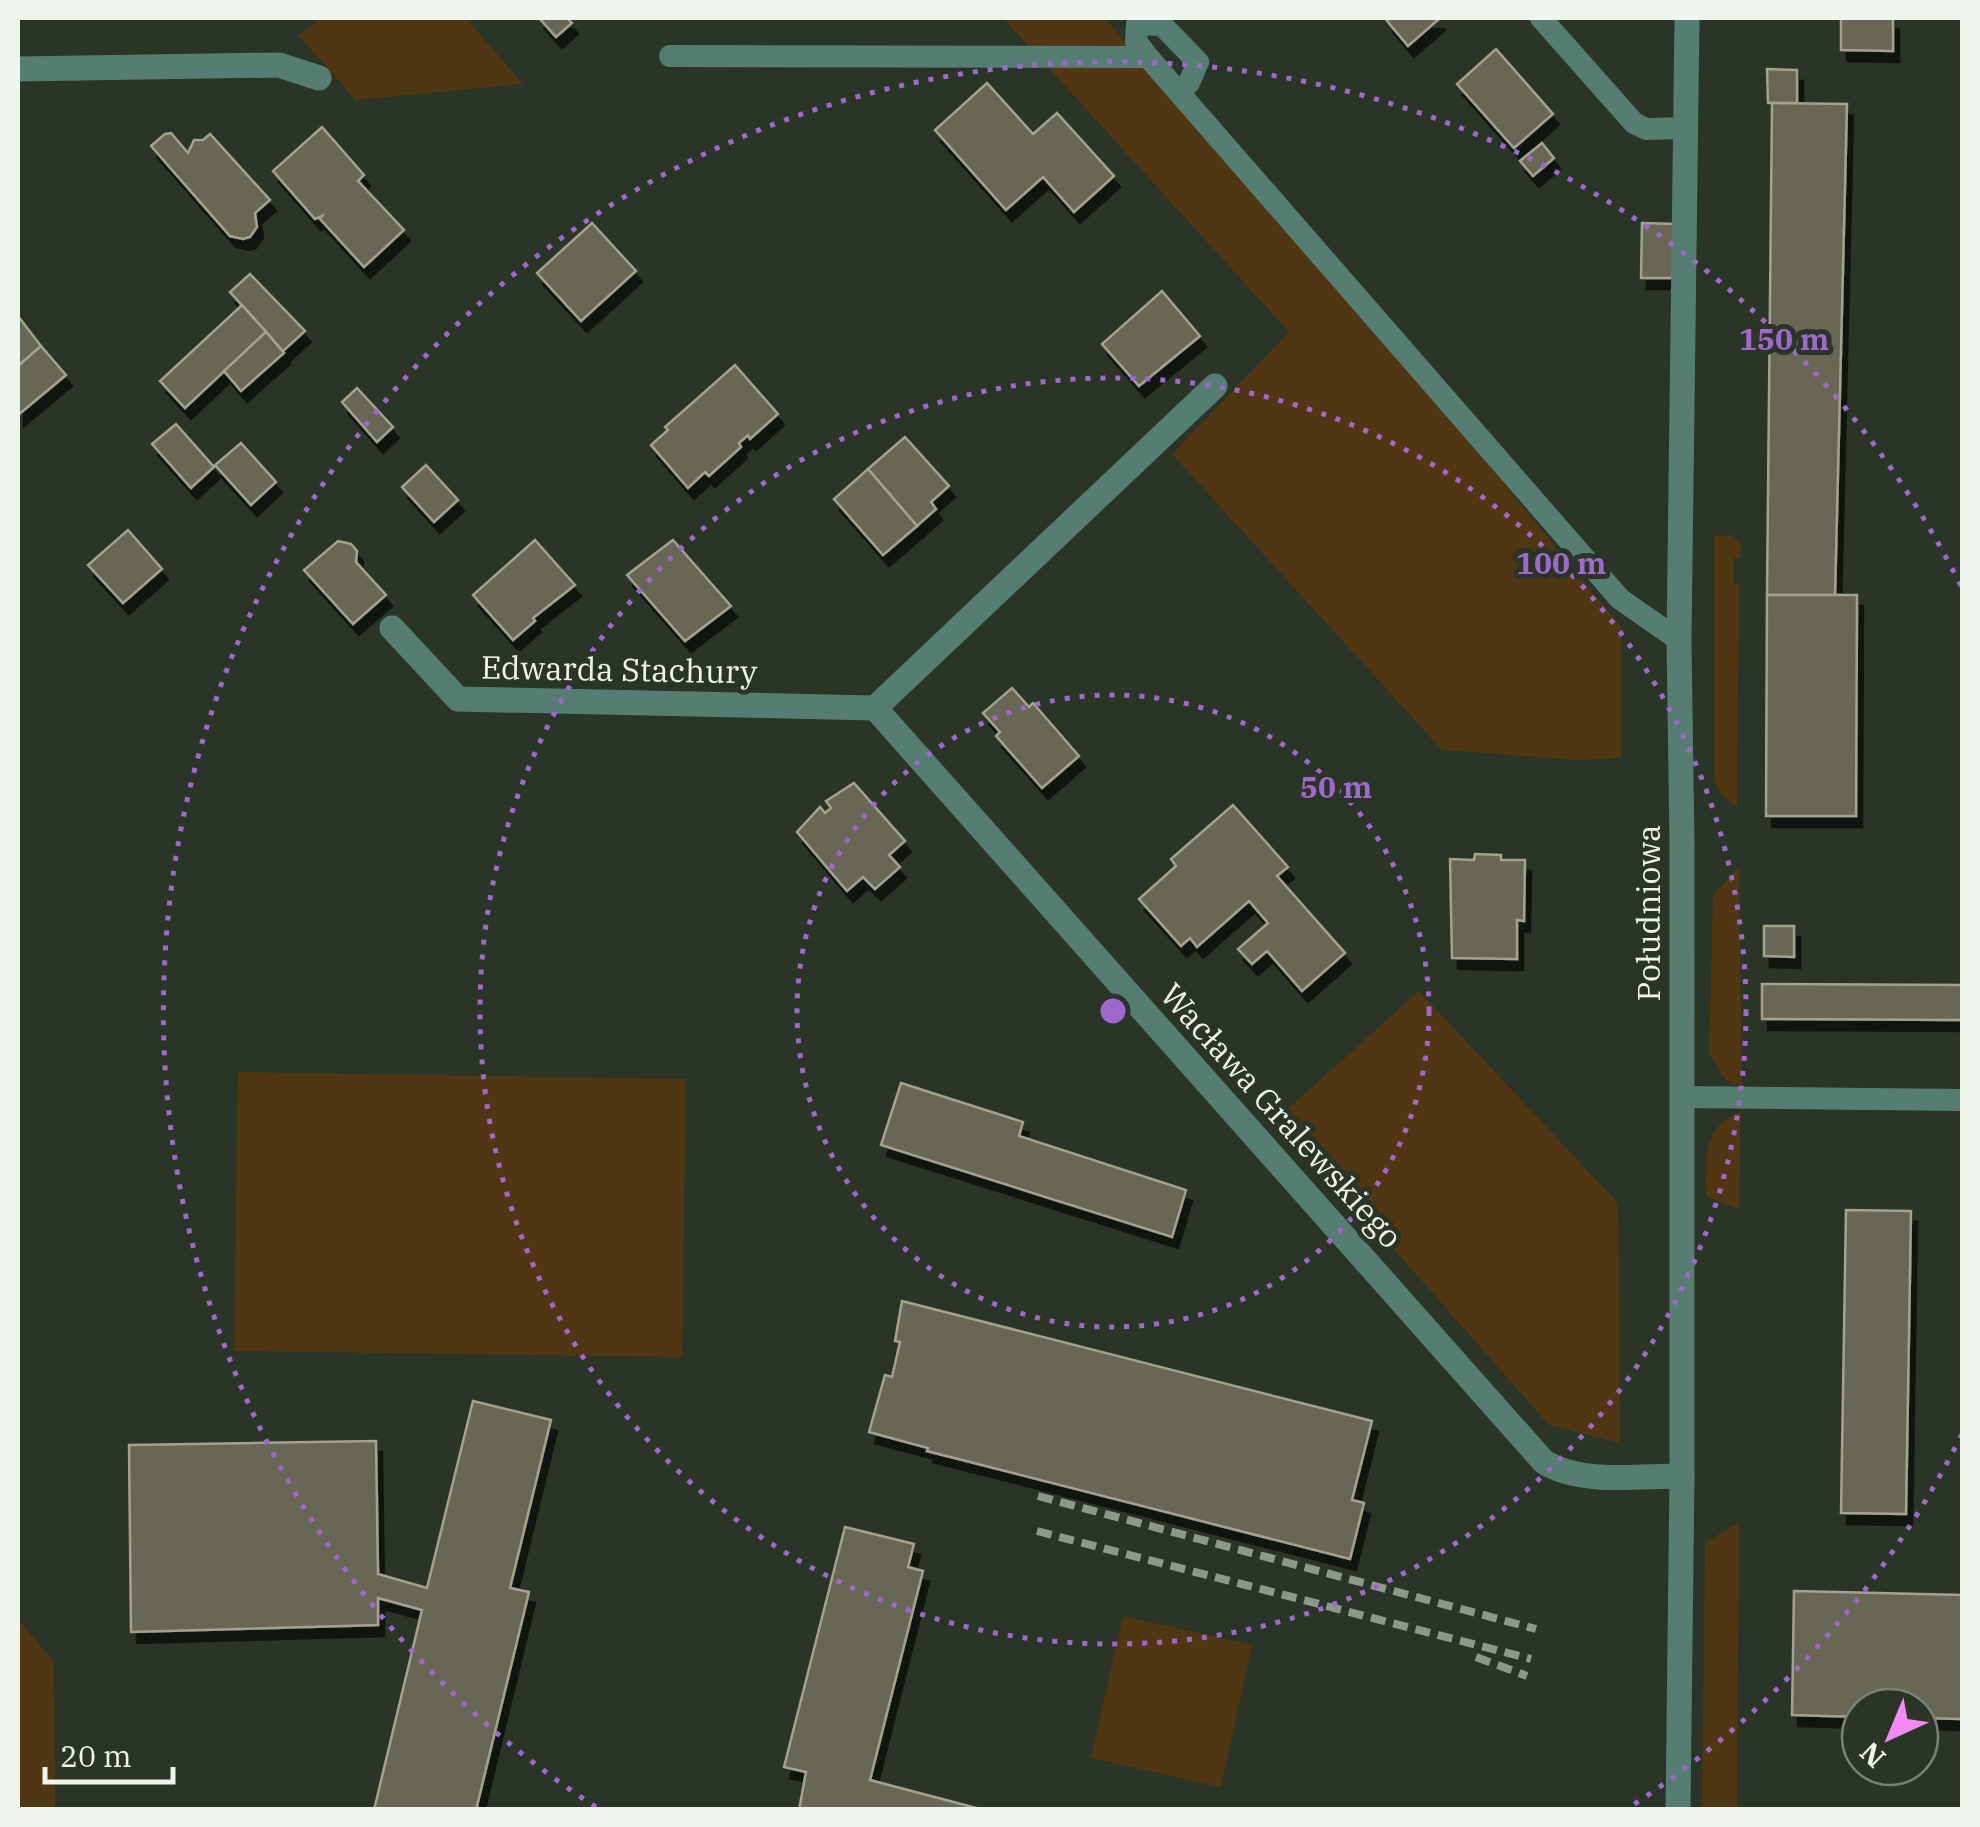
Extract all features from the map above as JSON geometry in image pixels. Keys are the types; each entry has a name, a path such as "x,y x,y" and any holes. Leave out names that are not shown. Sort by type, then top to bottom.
{"street":[{"name":"Południowa","path":"1678,1810 1682,1476 1679,640 1687,18"},
{"path":"18,69 279,65 319,78"},
{"path":"876,708 1215,386"},
{"name":"Edwarda Stachury","path":"392,628 458,700 876,708"},
{"name":"Wacława Gralewskiego","path":"876,708 1528,1447 1562,1473 1682,1476"}],"lane":[{"path":"1541,18 1634,123 1646,129 1686,128"},
{"path":"1179,92 1190,82 1198,62 1162,26 1137,24 1136,41 1148,57 1620,598 1679,640"},
{"path":"670,56 1148,57"},
{"path":"1681,1098 1962,1100"}],"shaded area":[{"path":"321,18 466,18 523,84 356,100 298,35"},
{"path":"1003,18 1105,18 1441,406 1621,627 1621,758 1576,760 1442,750 1172,454 1289,332"},
{"path":"1733,535 1741,546 1740,558 1734,558 1734,584 1739,584 1737,807 1714,782 1714,536"},
{"path":"1739,866 1742,1085 1723,1077 1709,1054 1713,896"},
{"path":"1419,991 1618,1203 1620,1443 1549,1425 1278,1118"},
{"path":"238,1072 686,1079 682,1357 234,1351"},
{"path":"1741,1112 1739,1210 1706,1196 1706,1170 1713,1135 1728,1118"},
{"path":"1739,1522 1737,1809 1702,1809 1705,1543"},
{"path":"1123,1616 1252,1645 1221,1787 1091,1758"},
{"path":"18,1619 54,1662 55,1809 18,1809"}],"building":[{"path":"539,18 567,18 572,23 556,37"},
{"path":"1841,18 1893,18 1893,51 1841,50"},
{"path":"1439,19 1408,46 1387,21"},
{"path":"1496,49 1553,114 1514,148 1457,84"},
{"path":"1767,69 1797,70 1797,103 1768,103"},
{"path":"987,83 1033,134 1057,113 1114,176 1074,212 1043,177 1006,210 935,130"},
{"path":"1772,103 1847,104 1835,595 1767,595"},
{"path":"322,127 364,175 358,181 404,230 364,267 320,219 322,216 315,219 273,171"},
{"path":"171,133 188,153 194,140 203,140 210,134 270,200 255,213 257,227 250,237 230,236 151,146"},
{"path":"1542,143 1554,158 1533,176 1520,161"},
{"path":"592,223 636,271 581,321 537,273"},
{"path":"1642,223 1675,224 1674,278 1641,278"},
{"path":"250,274 305,331 283,351 230,292"},
{"path":"1162,291 1200,336 1139,386 1102,344"},
{"path":"242,305 266,332 185,408 160,381"},
{"path":"18,316 41,346 18,366"},
{"path":"266,332 284,353 241,391 224,371"},
{"path":"41,346 66,375 18,415 18,366"},
{"path":"735,365 778,414 750,439 748,435 739,443 741,447 709,476 705,472 688,488 651,445 668,430 665,427"},
{"path":"357,388 393,427 377,442 342,402"},
{"path":"176,424 214,467 191,488 152,444"},
{"path":"905,437 949,486 931,502 936,509 917,526 868,469"},
{"path":"241,443 276,482 251,505 215,465"},
{"path":"426,465 458,500 434,522 402,487"},
{"path":"868,469 917,526 883,555 834,499"},
{"path":"128,530 162,569 123,603 88,565"},
{"path":"535,540 575,585 533,618 535,621 513,640 473,595"},
{"path":"673,540 731,606 685,641 627,575"},
{"path":"338,541 351,544 357,551 356,562 386,595 353,624 304,570"},
{"path":"1767,595 1857,595 1856,816 1766,816"},
{"path":"1012,688 1029,707 1033,703 1079,756 1042,788 996,736 1000,732 983,713"},
{"path":"854,783 905,841 889,855 900,867 875,889 863,877 847,891 797,832 820,807 825,813 831,808 826,801"},
{"path":"1233,805 1288,867 1277,876 1345,953 1302,991 1267,951 1252,964 1238,949 1268,923 1249,901 1197,947 1190,938 1181,946 1139,899 1176,866 1171,859"},
{"path":"1475,854 1525,860 1524,921 1517,920 1517,959 1452,958 1450,859 1474,860"},
{"path":"1764,926 1794,926 1794,957 1764,956"},
{"path":"1762,984 1962,985 1962,1020 1762,1019"},
{"path":"901,1083 1023,1122 1019,1136 1186,1190 1172,1237 881,1145"},
{"path":"1846,1210 1911,1211 1906,1514 1841,1513"},
{"path":"902,1301 1372,1421 1352,1500 1364,1503 1350,1559 927,1451 928,1448 869,1432 885,1375 892,1377 900,1342 895,1341"},
{"path":"473,1401 551,1420 510,1588 529,1592 476,1810 374,1810 422,1610 378,1598 378,1625 131,1632 129,1445 376,1441 378,1574 427,1588"},
{"path":"845,1527 914,1544 908,1567 923,1571 870,1780 984,1810 799,1810 806,1772 784,1767"},
{"path":"1794,1591 1962,1595 1962,1719 1940,1718 1940,1687 1840,1687 1840,1716 1792,1715"}],"railway":[{"path":"1038,1496 1536,1629"},
{"path":"1037,1531 1531,1659"},
{"path":"1476,1657 1527,1676"}]}
